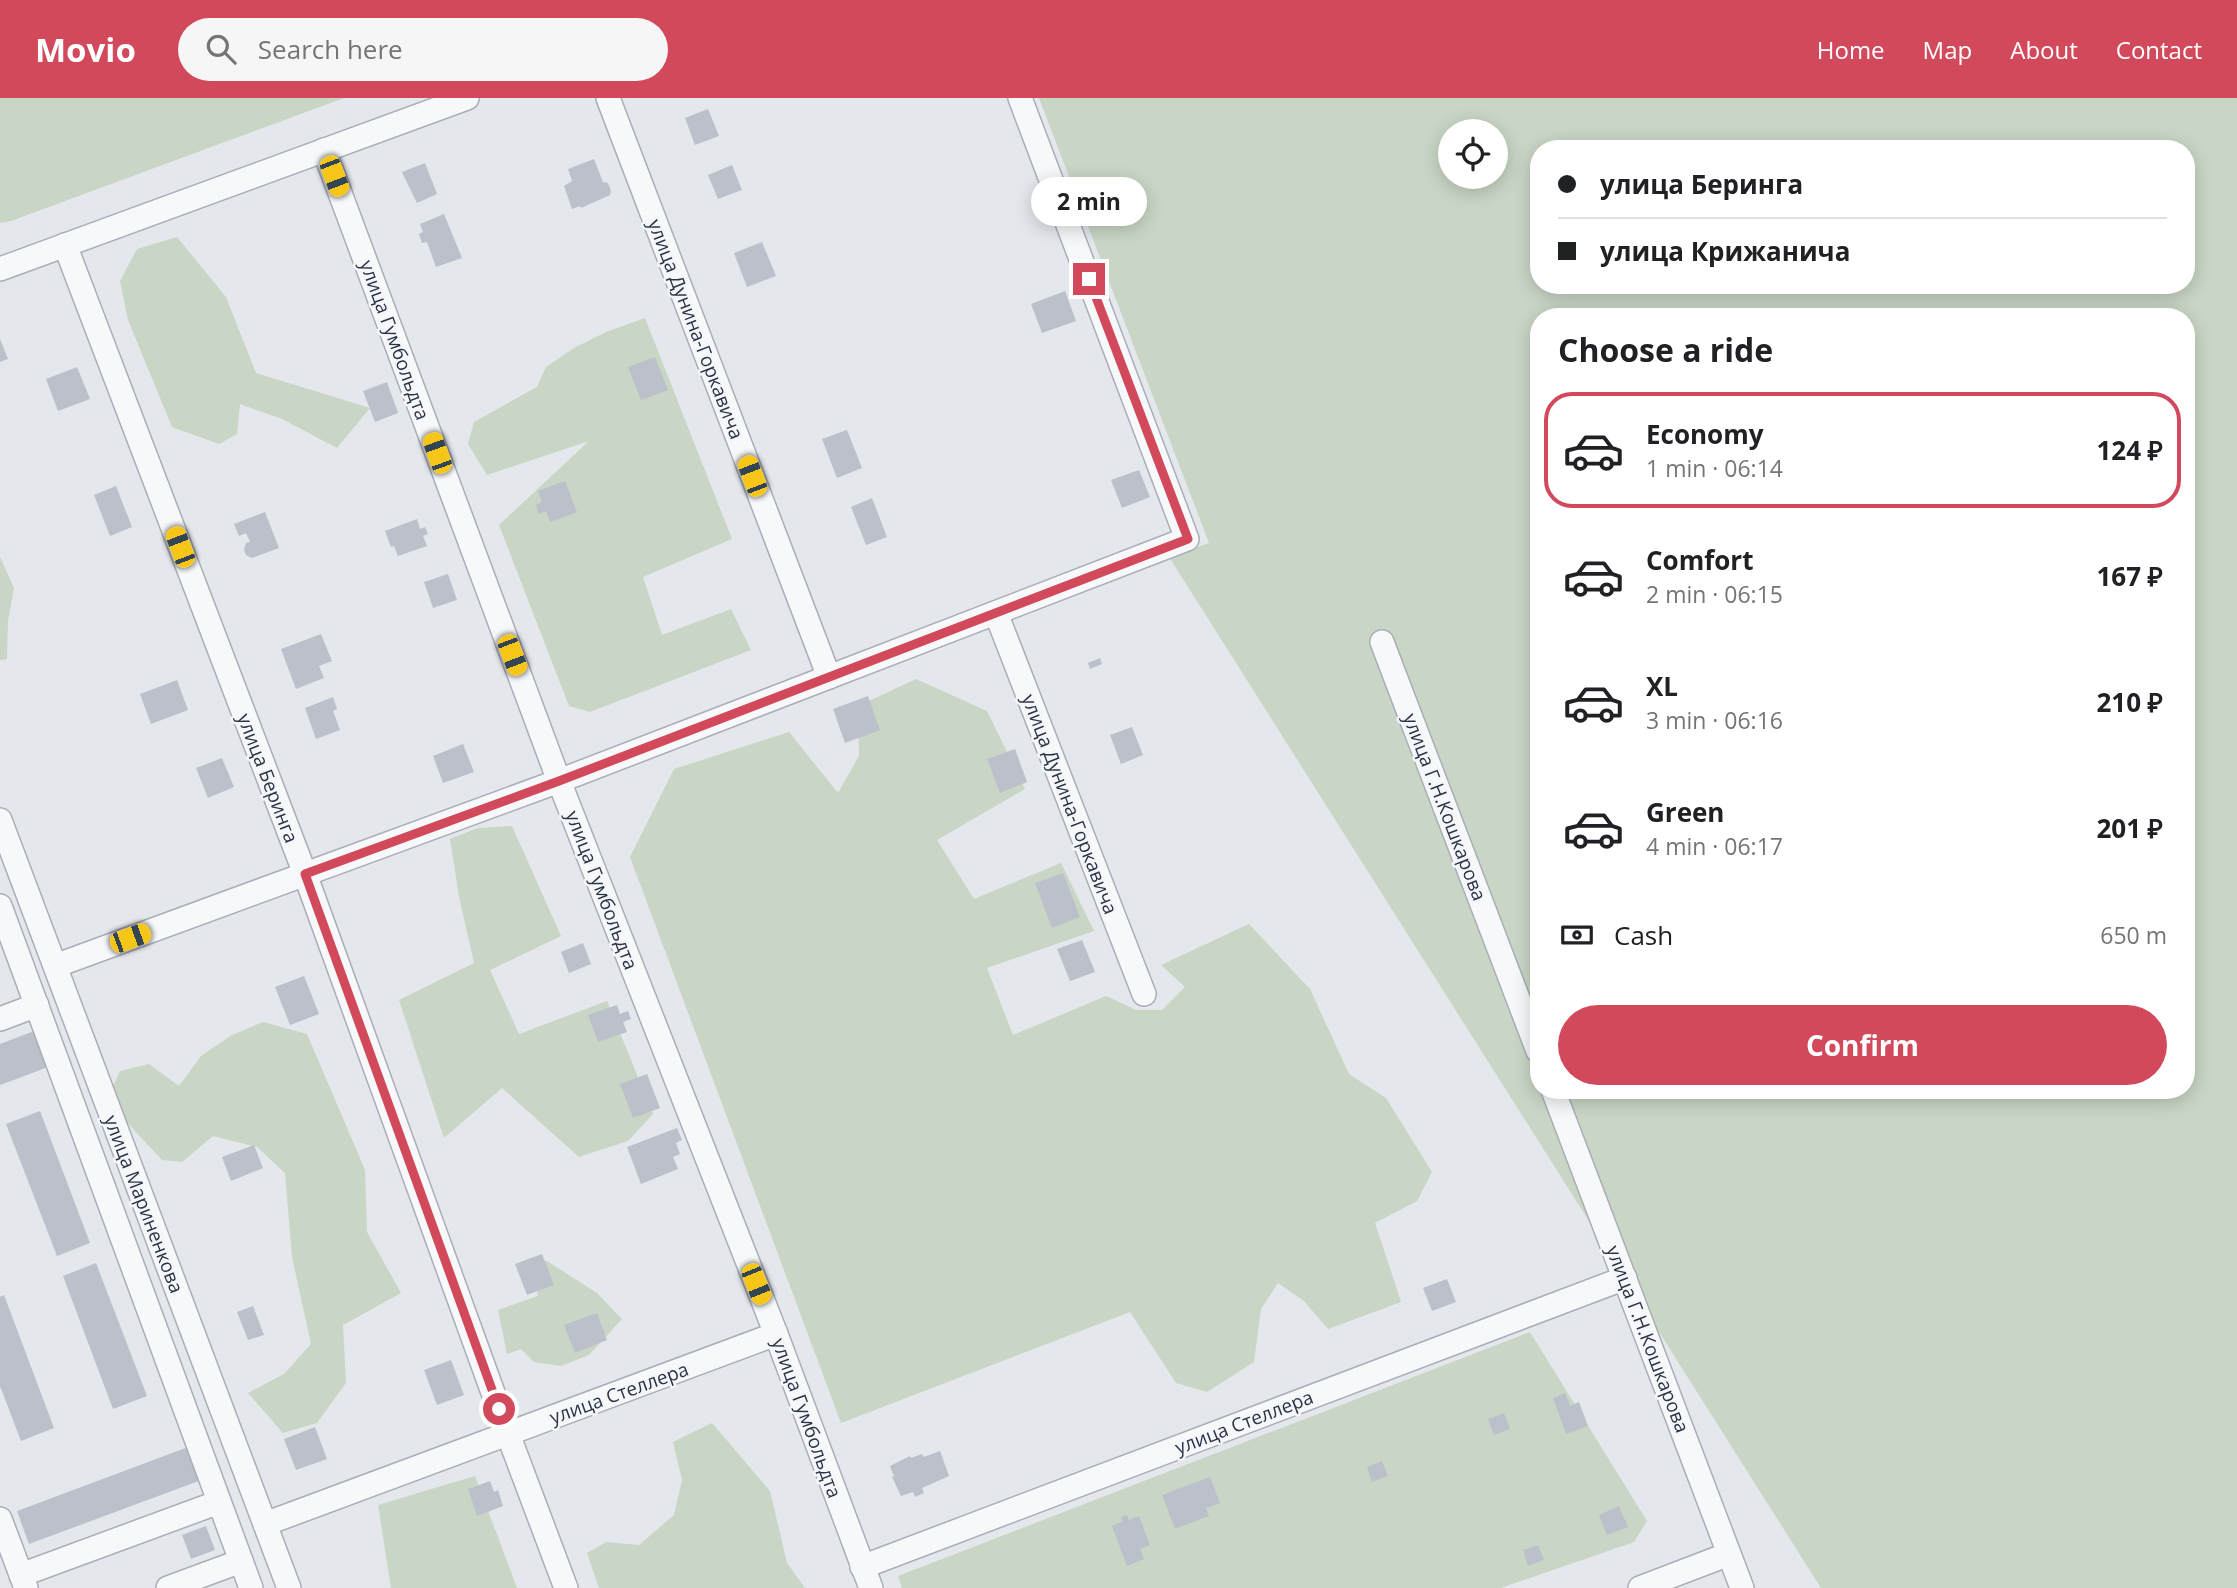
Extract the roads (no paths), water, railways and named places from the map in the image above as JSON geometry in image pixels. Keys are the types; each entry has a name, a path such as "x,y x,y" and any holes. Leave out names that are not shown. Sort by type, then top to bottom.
{"street":[{"path":"0,269 467,98"},
{"name":"улица Дунина-Горкавича","path":"608,98 829,677"},
{"path":"55,966 559,781 1188,539 1020,98"},
{"name":"улица Гумбольдта","path":"324,150 559,781 776,1334 867,1577"},
{"name":"улица Беринга","path":"65,245 305,874 566,1588"},
{"name":"улица Дунина-Горкавича","path":"996,613 1144,994"},
{"name":"улица Г.Н.Кошкарова","path":"1382,642 1530,1030"},
{"name":"улица Мариненкова","path":"0,820 289,1588"},
{"path":"0,906 7,945 37,1005 251,1588"},
{"path":"0,1019 37,1005"},
{"name":"улица Г.Н.Кошкарова","path":"1556,1099 1742,1588"},
{"name":"улица Стеллера","path":"867,1577 1625,1278"},
{"name":"улица Стеллера","path":"265,1524 776,1334"},
{"path":"0,1519 24,1582 219,1502"},
{"path":"1640,1588 1729,1555"},
{"path":"168,1588 241,1561"}]}
